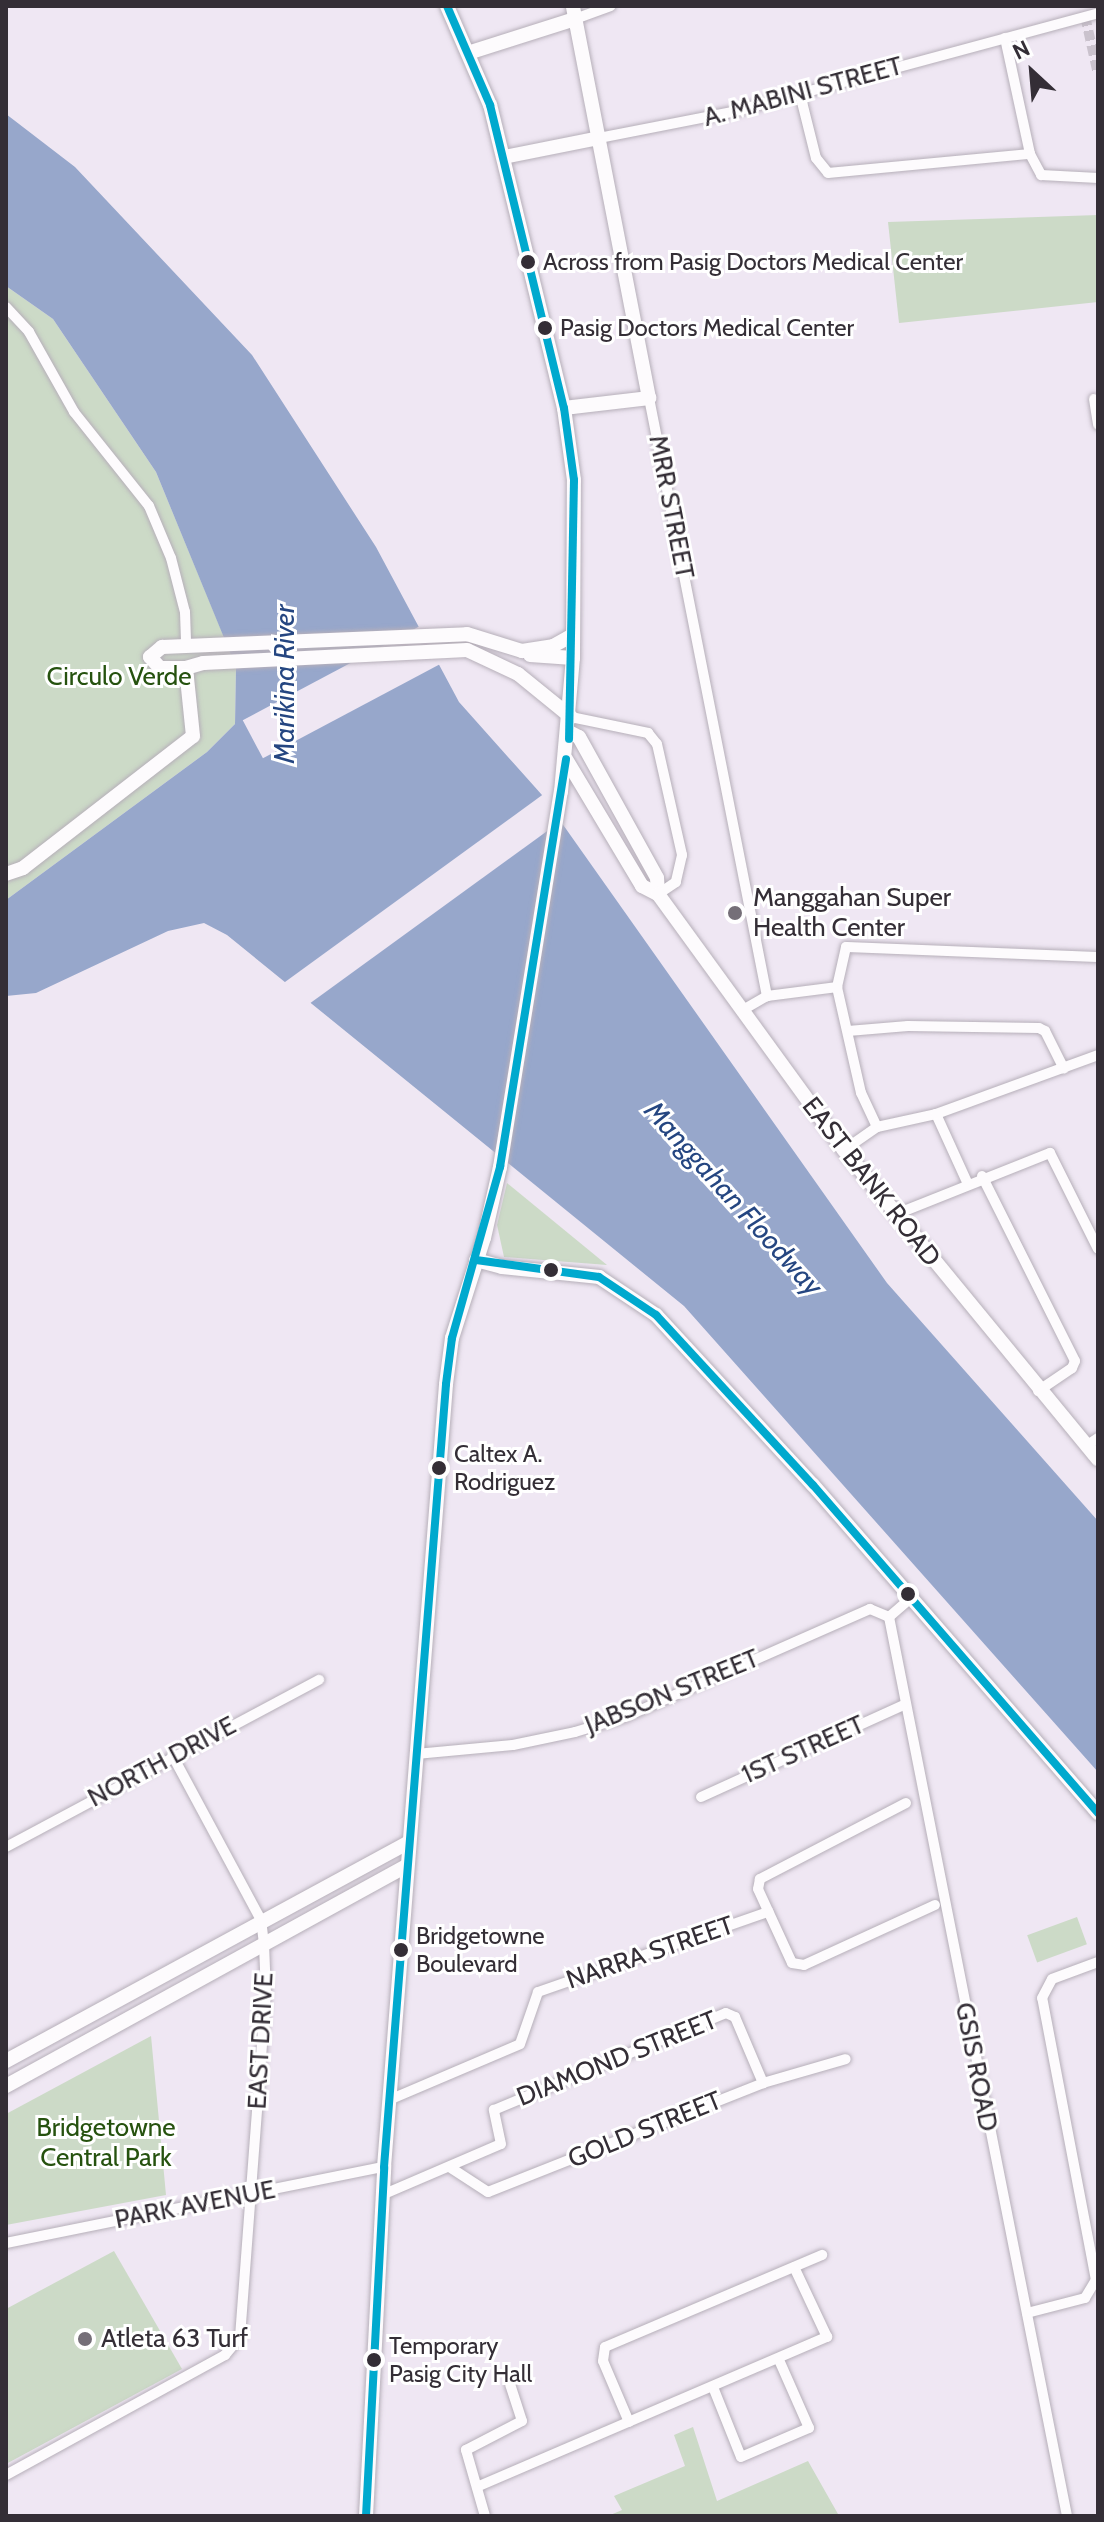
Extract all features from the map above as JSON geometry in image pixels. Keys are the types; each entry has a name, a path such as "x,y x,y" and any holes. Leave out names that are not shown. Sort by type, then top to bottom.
{"street":[{"path":"366,2516 382,2195 446,1384 452,1338 500,1167 566,759 573,658 574,480 564,408 504,157 471,52 447,6"},
{"path":"471,52 574,12 611,6"},
{"name":"MRR STREET","path":"574,12 767,996"},
{"name":"A. MABINI STREET","path":"504,157 800,94 1098,13"},
{"path":"1005,38 1030,154 1041,175 1098,178"},
{"path":"800,94 816,158 828,173 1030,154"},
{"path":"6,307 29,332 74,412 149,506 171,558 196,645 193,736 23,868 6,874"},
{"path":"564,408 649,398"},
{"path":"1094,399 1098,425"},
{"path":"195,665 160,668 150,657 154,650 196,645 467,634 528,654 573,658"},
{"path":"518,674 528,654 573,635"},
{"name":"EAST BANK ROAD","path":"195,665 467,650 518,674 579,737 657,878 658,894"},
{"path":"570,725 648,733 657,744 682,855 676,882 658,894"},
{"name":"EAST BANK ROAD","path":"566,759 642,886 658,894 741,1011 894,1215 1038,1391 1092,1442 1098,1459"},
{"path":"877,1127 861,1093 837,987 841,956 856,944 1098,957"},
{"path":"741,1011 767,996 837,987"},
{"path":"848,1031 1039,1028 1045,1031 1064,1069"},
{"path":"844,1150 877,1127 936,1114 1098,1055"},
{"path":"936,1114 967,1182"},
{"path":"894,1215 982,1176 1050,1153 1098,1249"},
{"path":"982,1176 1075,1361 1038,1391"},
{"path":"476,1260 599,1277 656,1315 690,1346 1098,1813"},
{"path":"889,1617 911,1598"},
{"name":"JABSON STREET","path":"416,1754 513,1745 575,1732 625,1717 870,1609 889,1617"},
{"name":"GSIS ROAD","path":"889,1617 1067,2516"},
{"name":"NORTH DRIVE","path":"6,1847 172,1755 319,1680"},
{"name":"1ST STREET","path":"701,1797 906,1704"},
{"name":"EAST DRIVE","path":"6,2475 233,2347 240,2337 266,1994 264,1944 261,1920 172,1755"},
{"path":"906,1803 760,1879 758,1889 792,1963 804,1965 935,1905"},
{"path":"6,2061 408,1843"},
{"path":"6,2086 406,1866"},
{"name":"NARRA STREET","path":"389,2100 520,2044 538,1992 768,1912"},
{"path":"1027,2313 1085,2298 1093,2290 1097,2269 1042,1998 1052,1979 1098,1962"},
{"name":"DIAMOND STREET","path":"382,2195 501,2144 494,2110 726,2013 735,2017 763,2083"},
{"name":"GOLD STREET","path":"451,2168 488,2192 763,2083 846,2059"},
{"name":"PARK AVENUE","path":"6,2243 384,2167"},
{"path":"629,2422 603,2361 605,2347 822,2255"},
{"path":"479,2486 827,2337 794,2267"},
{"path":"713,2387 741,2457 809,2428 779,2360"},
{"path":"485,2516 479,2486 466,2450 522,2421 510,2385"}],"green space":[{"path":"1098,215 1098,302 899,323 888,222"},
{"name":"Circulo Verde","path":"6,286 53,319 156,472 236,666 235,724 207,752 6,900"},
{"path":"507,1183 607,1265 504,1257 497,1225"},
{"path":"1077,1917 1087,1944 1037,1962 1027,1935"},
{"name":"Bridgetowne Central Park","path":"151,2036 166,2195 6,2225 6,2114"},
{"name":"Atleta 63 Turf","path":"114,2251 182,2369 6,2464 6,2309"},
{"path":"693,2427 717,2501 808,2461 838,2514 608,2516 622,2510 614,2496 685,2466 674,2435"}],"water":[{"path":"6,114 75,167 252,355 376,547 459,702 542,795 887,1283 1098,1521 1098,1772 684,1306 227,935 204,923 168,931 36,993 6,996 6,900 207,752 235,724 236,667 156,472 53,319 6,286"}],"pier":[{"path":"422,625 442,663 263,758 243,720"},
{"path":"545,793 564,819 269,1033 250,1008"}],"tunnel":[{"path":"1085,16 1098,74"}],"transit line":[{"path":"447,6 490,105 564,408 574,480 569,739"},
{"path":"366,2516 384,2167 446,1384 452,1338 500,1167 566,759"},
{"path":"476,1260 599,1277 656,1315 813,1485 1098,1813"}],"place":[{"name":"Across from Pasig Doctors Medical Center","path":"528,262"},
{"name":"Pasig Doctors Medical Center","path":"545,328"},
{"name":"Manggahan Super Health Center","path":"735,913"},
{"name":"Caltex A. Rodriguez","path":"439,1468"},
{"name":"Bridgetowne Boulevard","path":"401,1950"},
{"name":"Atleta 63 Turf","path":"85,2339"},
{"name":"Temporary Pasig City Hall","path":"374,2360"}],"water label":[{"name":"Marikina River","path":"284,684"},
{"name":"Manggahan Floodway","path":"734,1198"}]}
